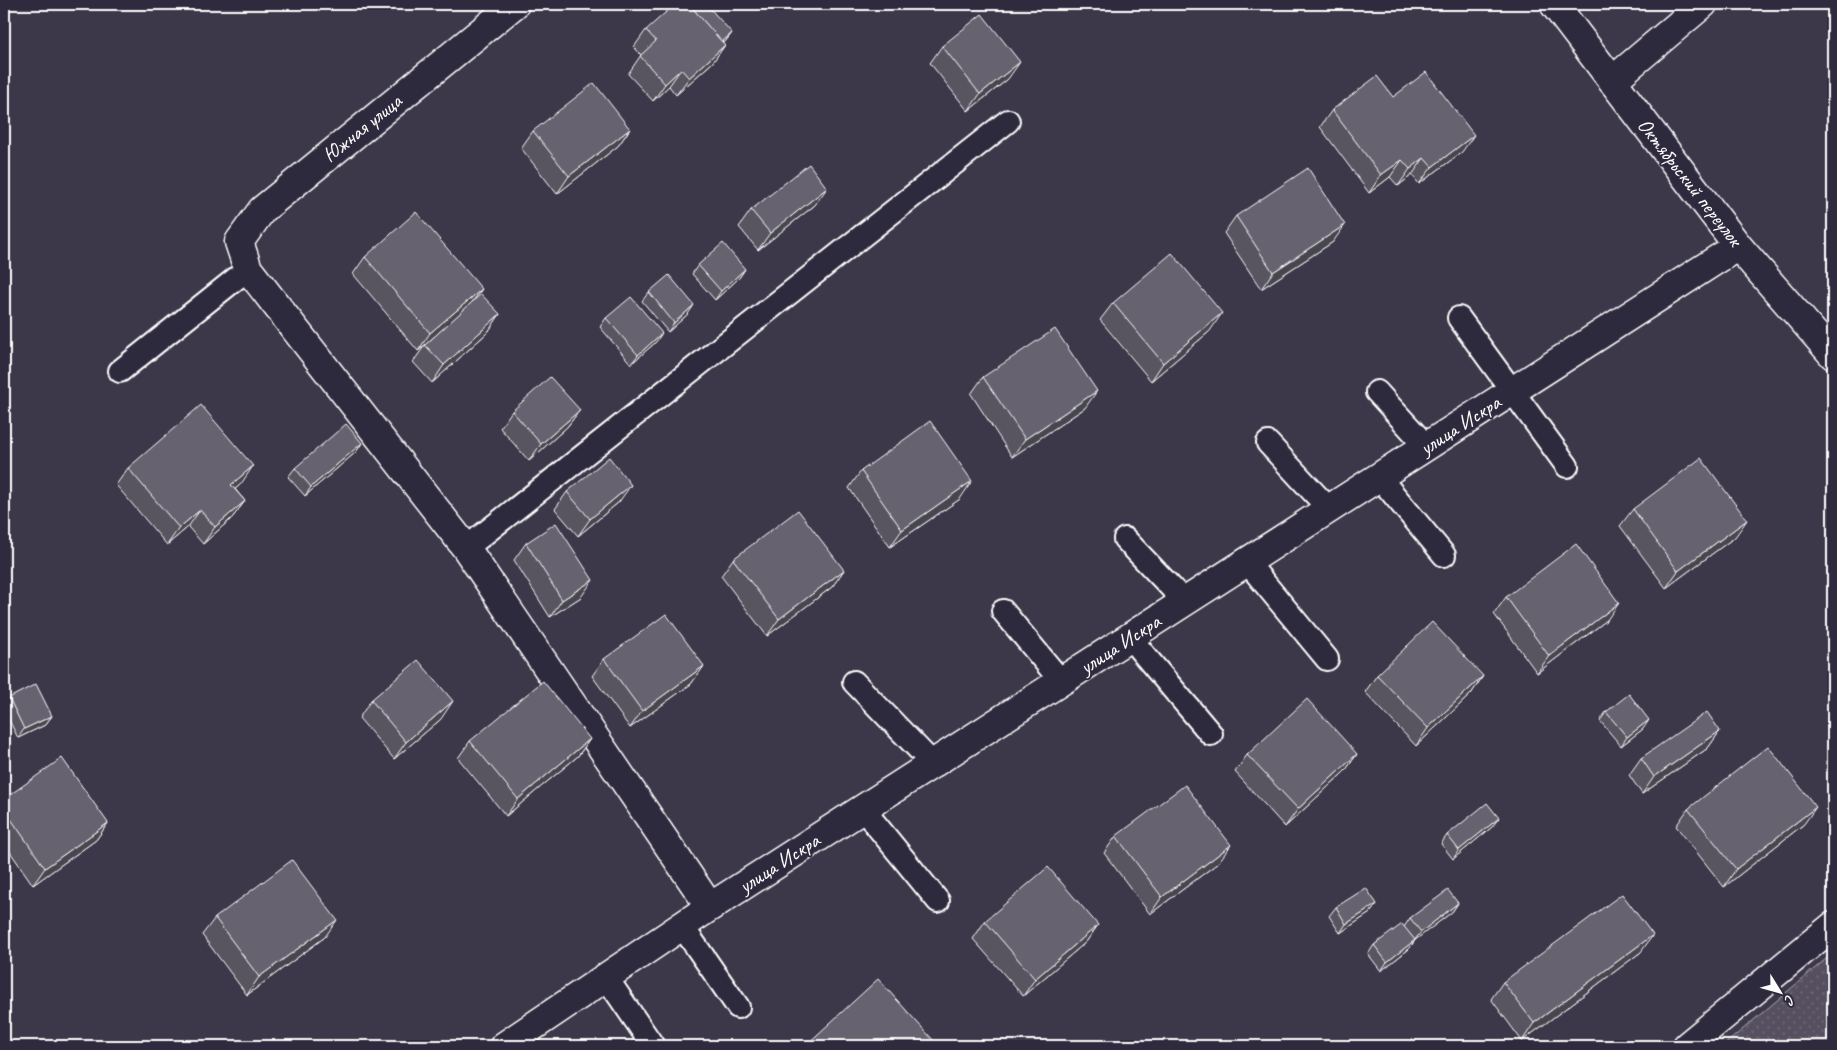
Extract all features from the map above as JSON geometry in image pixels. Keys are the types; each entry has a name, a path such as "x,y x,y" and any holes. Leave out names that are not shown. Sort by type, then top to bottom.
{"street":[{"name":"Южная улица","path":"248,269 239,242 262,210 516,4"},
{"name":"Октябрьский переулок","path":"1554,4 1738,246 1833,355"},
{"path":"1612,81 1703,4"},
{"name":"улица Искра","path":"504,1046 710,907 1738,246"},
{"path":"248,269 466,548 710,907"},
{"path":"1687,1046 1833,926"}],"lane":[{"path":"466,548 1008,121"},
{"path":"120,371 248,269"},
{"path":"1459,318 1566,466"},
{"path":"1377,392 1427,446"},
{"path":"1268,443 1329,509"},
{"path":"1379,477 1444,555"},
{"path":"1125,539 1185,602"},
{"path":"1247,562 1327,659"},
{"path":"1003,611 1061,681"},
{"path":"1130,638 1211,734"},
{"path":"854,682 933,764"},
{"path":"863,809 938,901"},
{"path":"682,926 738,1007"},
{"path":"606,977 653,1046"}],"shaded area":[{"path":"1833,953 1833,1046 1723,1046"}],"building":[{"path":"675,4 689,4 725,45 689,78 681,69 665,84 640,56 656,41 646,30"},
{"path":"689,4 706,4 732,33 722,42"},
{"path":"982,14 1020,62 980,94 942,46"},
{"path":"1426,72 1474,135 1432,167 1424,158 1410,169 1402,160 1381,175 1332,110 1377,76 1393,97"},
{"path":"594,83 630,129 569,176 533,131"},
{"path":"809,164 827,188 770,233 751,210"},
{"path":"1308,168 1345,225 1273,272 1236,216"},
{"path":"416,212 482,289 430,333 365,257"},
{"path":"723,243 745,269 721,291 698,265"},
{"path":"1172,253 1222,313 1163,363 1113,303"},
{"path":"669,275 694,305 674,323 649,292"},
{"path":"481,294 500,314 444,365 425,345"},
{"path":"631,297 662,333 638,355 606,318"},
{"path":"1055,329 1097,391 1025,439 983,377"},
{"path":"550,377 580,410 541,444 512,411"},
{"path":"201,405 253,466 231,485 245,501 215,527 200,510 179,528 128,468"},
{"path":"930,421 972,481 902,530 861,471"},
{"path":"346,424 362,443 311,487 295,468"},
{"path":"609,457 631,485 590,519 567,492"},
{"path":"1701,458 1747,520 1678,571 1633,509"},
{"path":"798,510 844,570 779,619 733,559"},
{"path":"556,523 593,580 562,600 526,543"},
{"path":"1576,544 1619,603 1549,656 1506,597"},
{"path":"666,614 704,666 642,711 604,659"},
{"path":"1432,622 1483,676 1428,728 1377,675"},
{"path":"418,660 453,701 406,742 371,700"},
{"path":"543,681 590,739 518,799 470,741"},
{"path":"36,684 52,716 24,729 9,698"},
{"path":"1629,694 1649,720 1627,737 1606,712"},
{"path":"1307,699 1357,754 1298,809 1247,755"},
{"path":"1707,712 1720,731 1654,777 1641,758"},
{"path":"1768,746 1816,807 1736,869 1688,809"},
{"path":"62,758 108,823 45,868 4,809 4,799"},
{"path":"1185,785 1231,845 1162,897 1116,836"},
{"path":"1487,803 1499,818 1459,850 1447,835"},
{"path":"292,860 337,920 259,977 215,918"},
{"path":"1048,867 1098,925 1035,979 985,921"},
{"path":"1366,888 1377,904 1346,924 1336,907"},
{"path":"1448,890 1458,903 1421,932 1410,918"},
{"path":"1622,894 1653,935 1534,1023 1503,982"},
{"path":"1402,924 1415,940 1387,962 1374,945"},
{"path":"878,979 934,1041 928,1046 805,1046"}]}
